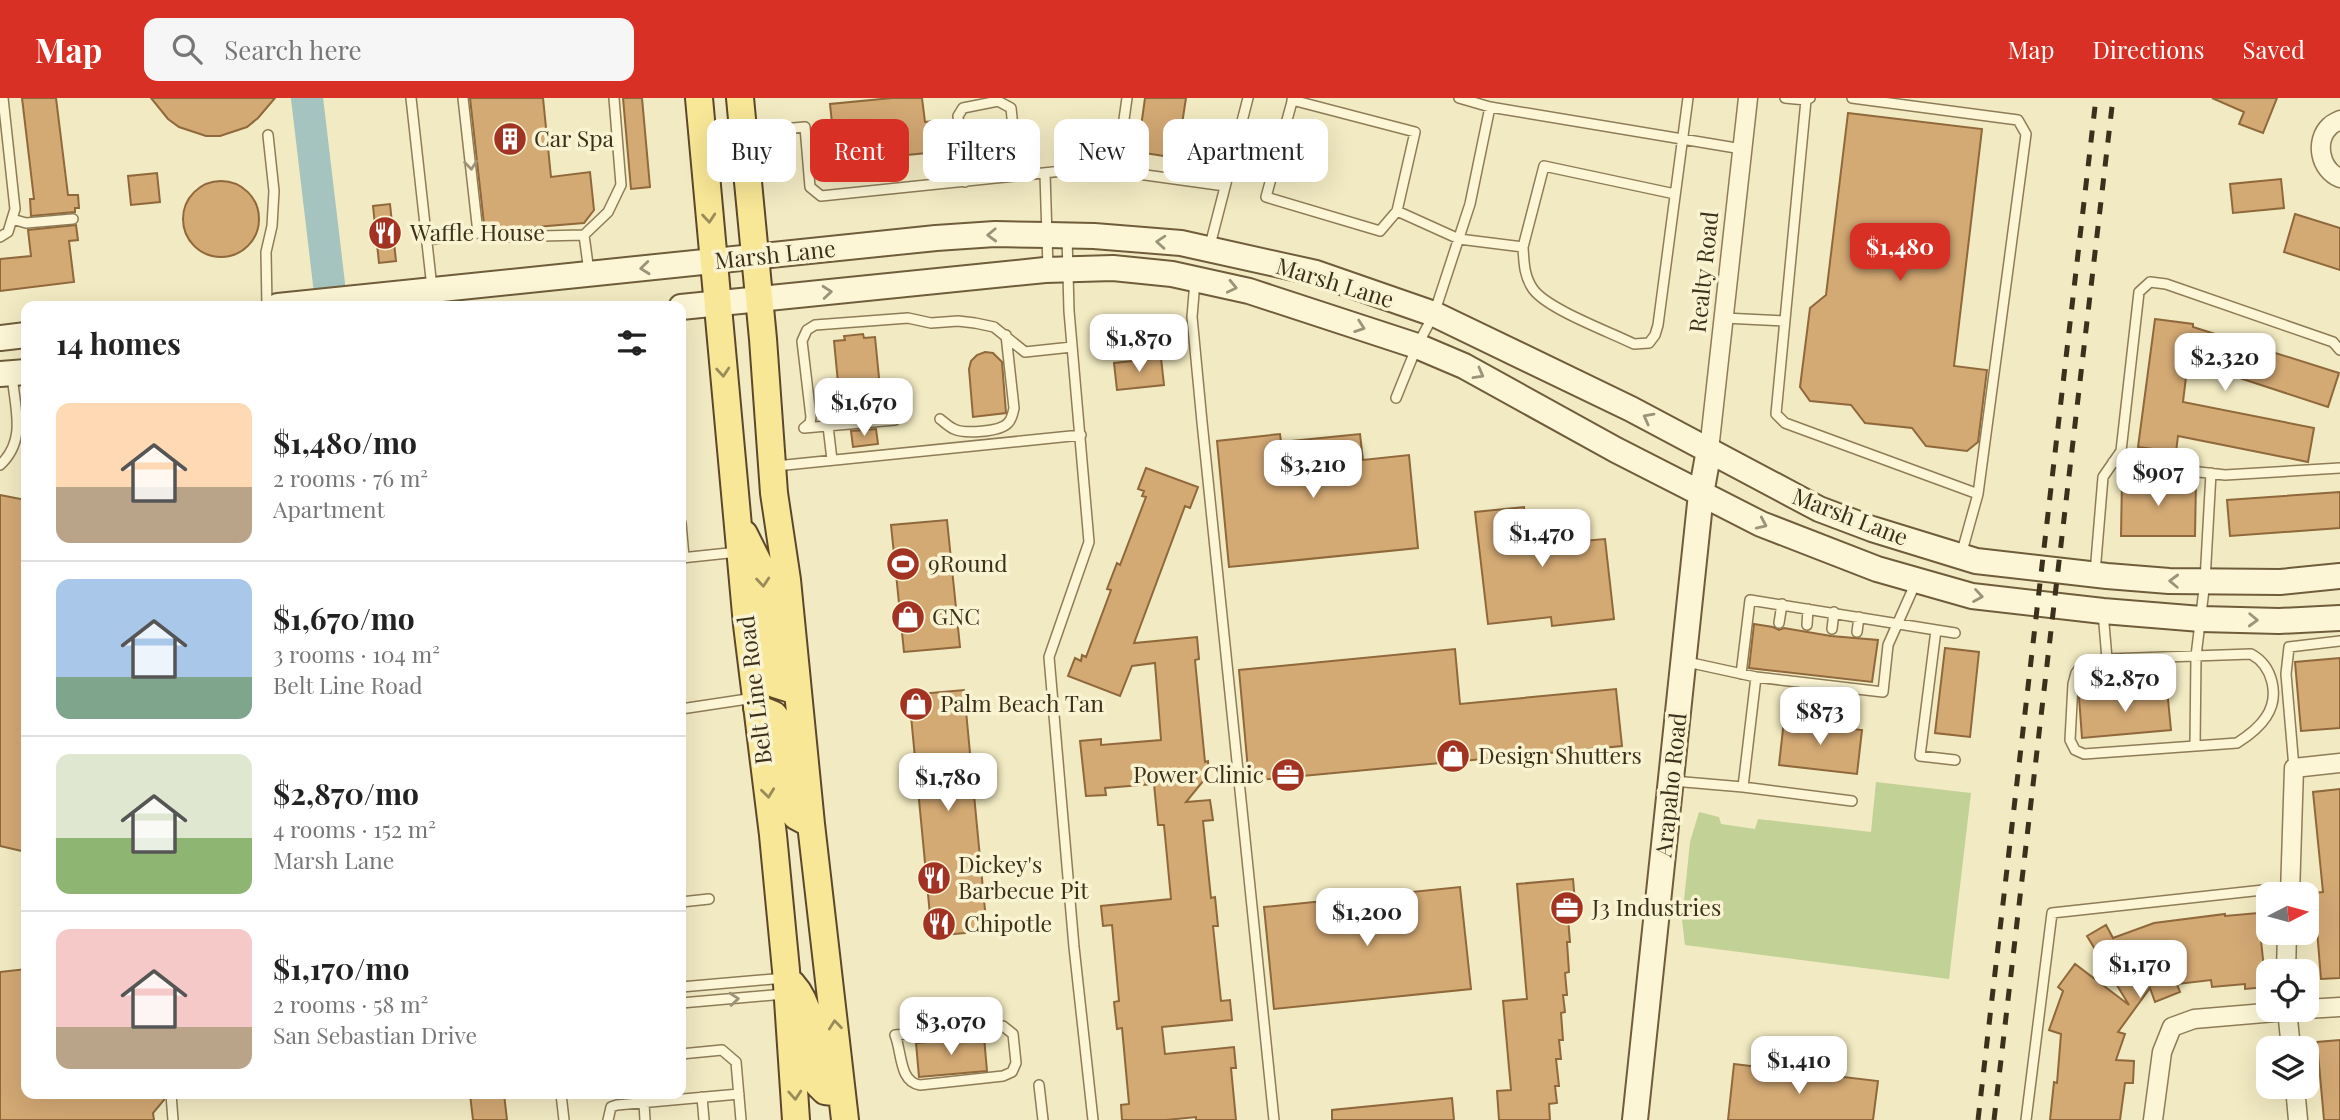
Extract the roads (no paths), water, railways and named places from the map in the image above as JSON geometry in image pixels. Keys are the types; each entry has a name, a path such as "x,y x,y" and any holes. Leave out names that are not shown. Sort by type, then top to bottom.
{"main road":[{"name":"Belt Line Road","path":"699,98 740,551 774,849 796,1120"},
{"name":"Belt Line Road","path":"740,98 742,119"},
{"name":"Belt Line Road","path":"748,182 774,493 787,580 811,824 845,1120"},
{"name":"Marsh Lane","path":"326,301 936,238 995,234 1181,243 1316,273 1434,314 1630,409 1819,509 1872,529 1976,561 2095,575 2205,582 2280,582 2340,576"},
{"name":"Marsh Lane","path":"686,307 1058,270 1113,268 1172,274 1249,291 1417,346 1464,366 1616,450 1761,524 1877,569 1972,596 2103,611 2201,619 2280,621 2340,618"},
{"path":"0,338 21,336"},
{"name":"Arapaho Road","path":"1635,1120 1701,494 1709,450"},
{"path":"737,519 762,570 769,658 775,684 797,691"},
{"path":"756,703 779,722 789,803 796,816 811,824"},
{"path":"774,849 786,871 795,917 799,959 805,964 829,969"},
{"path":"787,986 800,993 805,1007 810,1023 818,1084 825,1091 842,1093"}],"street":[{"name":"Realty Road","path":"1709,450 1748,98"},
{"path":"2340,120 2330,126 2320,142 2322,160 2333,175 2340,178"},
{"path":"2290,882 2294,768 2340,763"},
{"path":"2319,1008 2340,1007"},
{"path":"2153,1120 2162,1052 2172,1027 2194,1019 2256,1013"},
{"path":"2296,1099 2298,1120"}],"lane":[{"path":"0,237 8,232 15,209 3,98"},
{"path":"411,98 432,290"},
{"path":"463,98 478,233"},
{"path":"427,240 478,233 499,237 584,235 608,212 621,185 614,98"},
{"path":"1124,119 1127,98"},
{"path":"1208,249 1248,98"},
{"path":"1459,98 1490,107 1742,149"},
{"path":"1675,194 1544,166 1523,247 1524,269 1535,292 1549,303 1634,344 1649,343 1656,335 1688,98"},
{"path":"1785,98 1808,99 1776,414 1785,423 1978,494"},
{"path":"1853,98 2018,120 2026,134 1978,494 1960,556"},
{"path":"1292,99 1415,132 1397,211 1380,231 1266,197 1292,99"},
{"path":"958,119 962,108 998,102 1011,108 1012,119"},
{"path":"1396,398 1417,346 1434,314 1459,239 1470,204 1490,107"},
{"path":"796,128 805,127 810,187 821,196 965,182"},
{"path":"267,301 266,252 272,226 274,191 268,135"},
{"path":"1040,174 1054,173"},
{"path":"1045,174 1057,236 1058,270 1072,347 1089,542 1049,657 1074,947 1093,1120"},
{"path":"1149,175 1225,186"},
{"path":"1397,211 1459,239 1523,247"},
{"path":"12,219 26,223 73,219"},
{"path":"584,235 589,274"},
{"path":"1057,236 1058,270"},
{"path":"1195,279 1192,317 1273,1120"},
{"path":"2095,575 2103,477 2121,451 2139,292 2150,282 2166,284 2333,342 2340,350"},
{"path":"895,420 804,428 810,423 811,417 803,341 807,330 816,325 908,318 931,323 958,321 994,327 1025,352 1072,347"},
{"path":"1724,318 1785,321"},
{"path":"940,419 955,430 964,431 997,429 1007,425 1014,408 1006,335"},
{"path":"0,465 10,455 19,435 13,373"},
{"path":"828,426 832,460"},
{"path":"772,466 1080,435"},
{"path":"2113,462 2225,475 2340,468"},
{"path":"2195,746 2196,656 2205,582 2211,473"},
{"path":"686,557 740,551"},
{"path":"1683,661 1756,677 1773,674 1852,683 1883,692 1888,645 1916,580"},
{"path":"1741,674 1750,600 1955,633"},
{"path":"1779,622 1782,604"},
{"path":"1807,625 1808,609"},
{"path":"2103,611 2107,659"},
{"path":"1832,629 1833,612"},
{"path":"1857,632 1859,617"},
{"path":"1936,630 1920,756 1955,760"},
{"path":"2294,768 2286,674 2289,646 2340,642"},
{"path":"2251,654 2263,660 2269,670 2272,704 2267,716 2252,733 2237,743 2084,754 2076,750 2070,740 2073,684 2082,664 2107,659 2196,656 2251,654"},
{"path":"1743,787 1756,677"},
{"path":"686,709 756,703"},
{"path":"1671,780 1852,801"},
{"path":"2026,1120 2052,913 2256,894"},
{"path":"686,902 709,900"},
{"path":"686,986 787,986"},
{"path":"686,1002 787,986"},
{"path":"1003,1026 1013,1034 1016,1063 1012,1072 1003,1076 913,1084 906,1077 901,1048 895,1035 1003,1026"},
{"path":"686,1054 722,1050 736,1062 741,1120"},
{"path":"1039,1085 1043,1120"},
{"path":"686,1098 738,1094"},
{"path":"702,1097 704,1120"},
{"path":"171,1099 173,1120"},
{"path":"562,1099 564,1120"},
{"path":"608,1120 611,1107 679,1099"},
{"path":"644,1102 645,1120"}],"waterway":[{"path":"307,98 329,284"}],"railway":[{"path":"1978,1120 2096,98"},
{"path":"1994,1120 2113,98"}],"place":[{"name":"Car Spa","path":"510,139"},
{"name":"Waffle House","path":"385,233"},
{"name":"9Round","path":"903,564"},
{"name":"GNC","path":"908,617"},
{"name":"Palm Beach Tan","path":"916,704"},
{"name":"Design Shutters","path":"1453,756"},
{"name":"Power Clinic","path":"1288,775"},
{"name":"Dickey's Barbecue Pit","path":"934,878"},
{"name":"J3 Industries","path":"1567,908"},
{"name":"Chipotle","path":"939,924"}]}
